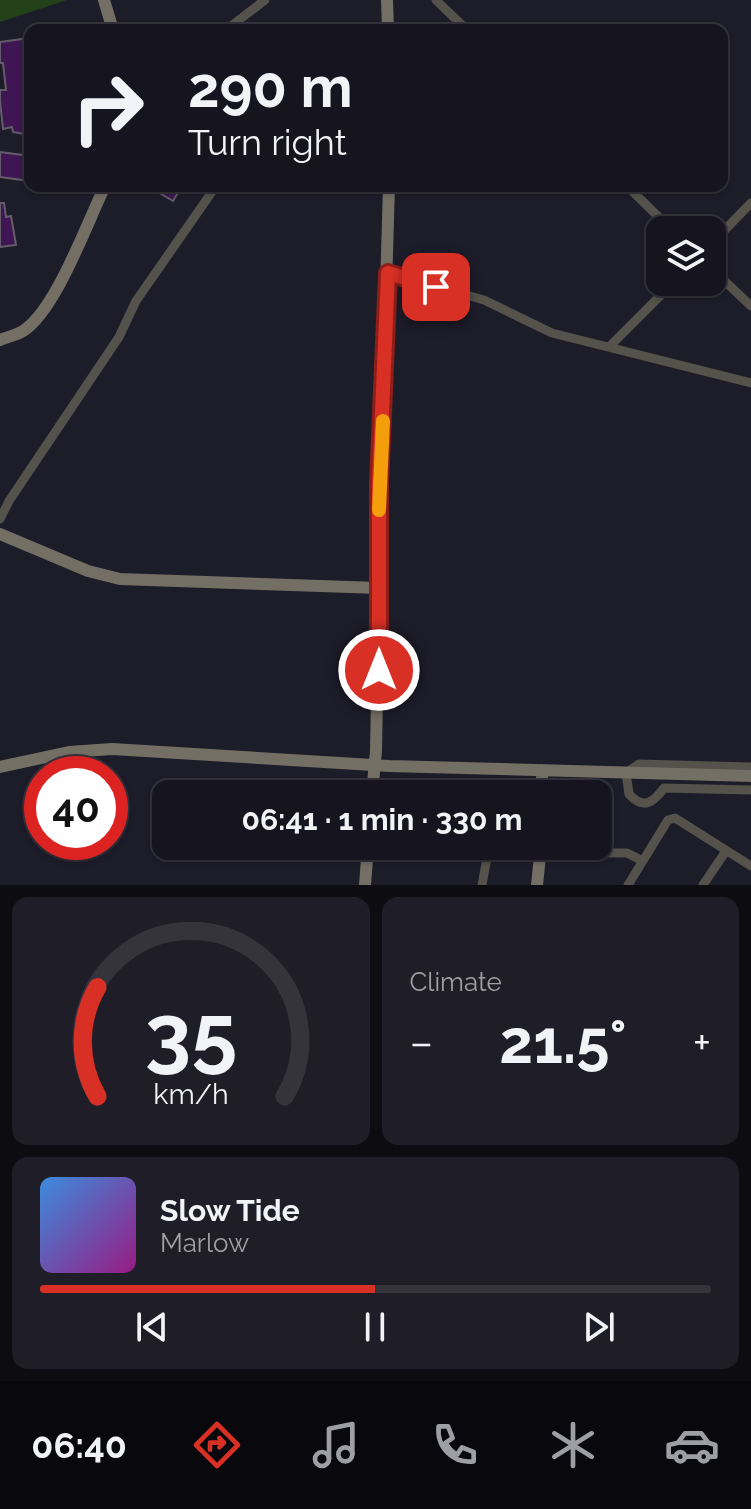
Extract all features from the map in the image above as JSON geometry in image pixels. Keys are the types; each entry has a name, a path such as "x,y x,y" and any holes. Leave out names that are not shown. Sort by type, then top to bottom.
{"street":[{"path":"104,0 111,24"},
{"path":"234,24 265,0"},
{"path":"387,0 388,24"},
{"path":"436,0 461,24"},
{"path":"0,340 23,331 52,297 102,192"},
{"path":"0,519 119,337 136,301 212,192"},
{"path":"373,780 389,192"},
{"path":"633,192 658,216"},
{"path":"726,229 751,203"},
{"path":"388,273 484,300 552,333 751,383"},
{"path":"726,282 751,306"},
{"path":"609,347 660,296"},
{"path":"0,534 88,571 120,579 379,588"},
{"path":"0,767 53,755 112,749 374,765 751,776"},
{"path":"626,773 639,764 751,767"},
{"path":"542,770 542,780"},
{"path":"626,773 629,794 641,804 656,800 664,788 751,790"},
{"path":"628,885 668,820 675,818 751,866"},
{"path":"703,885 726,851"},
{"path":"612,852 627,853 641,860"},
{"path":"365,885 367,860"},
{"path":"482,885 487,860"},
{"path":"537,885 540,860"}],"green space":[{"path":"0,0 67,0 0,22"}],"building":[{"path":"24,39 24,134 13,132 12,127 3,129 0,90 6,90 3,63 0,63 0,42"},
{"path":"0,152 24,155 24,180 0,177"},
{"path":"158,192 178,192 173,201"},
{"path":"0,203 4,203 6,217 11,216 16,245 0,247"}],"slow traffic":[{"path":"379,510 383,421"}],"route":[{"path":"379,670 379,483 388,273 436,287"}]}
